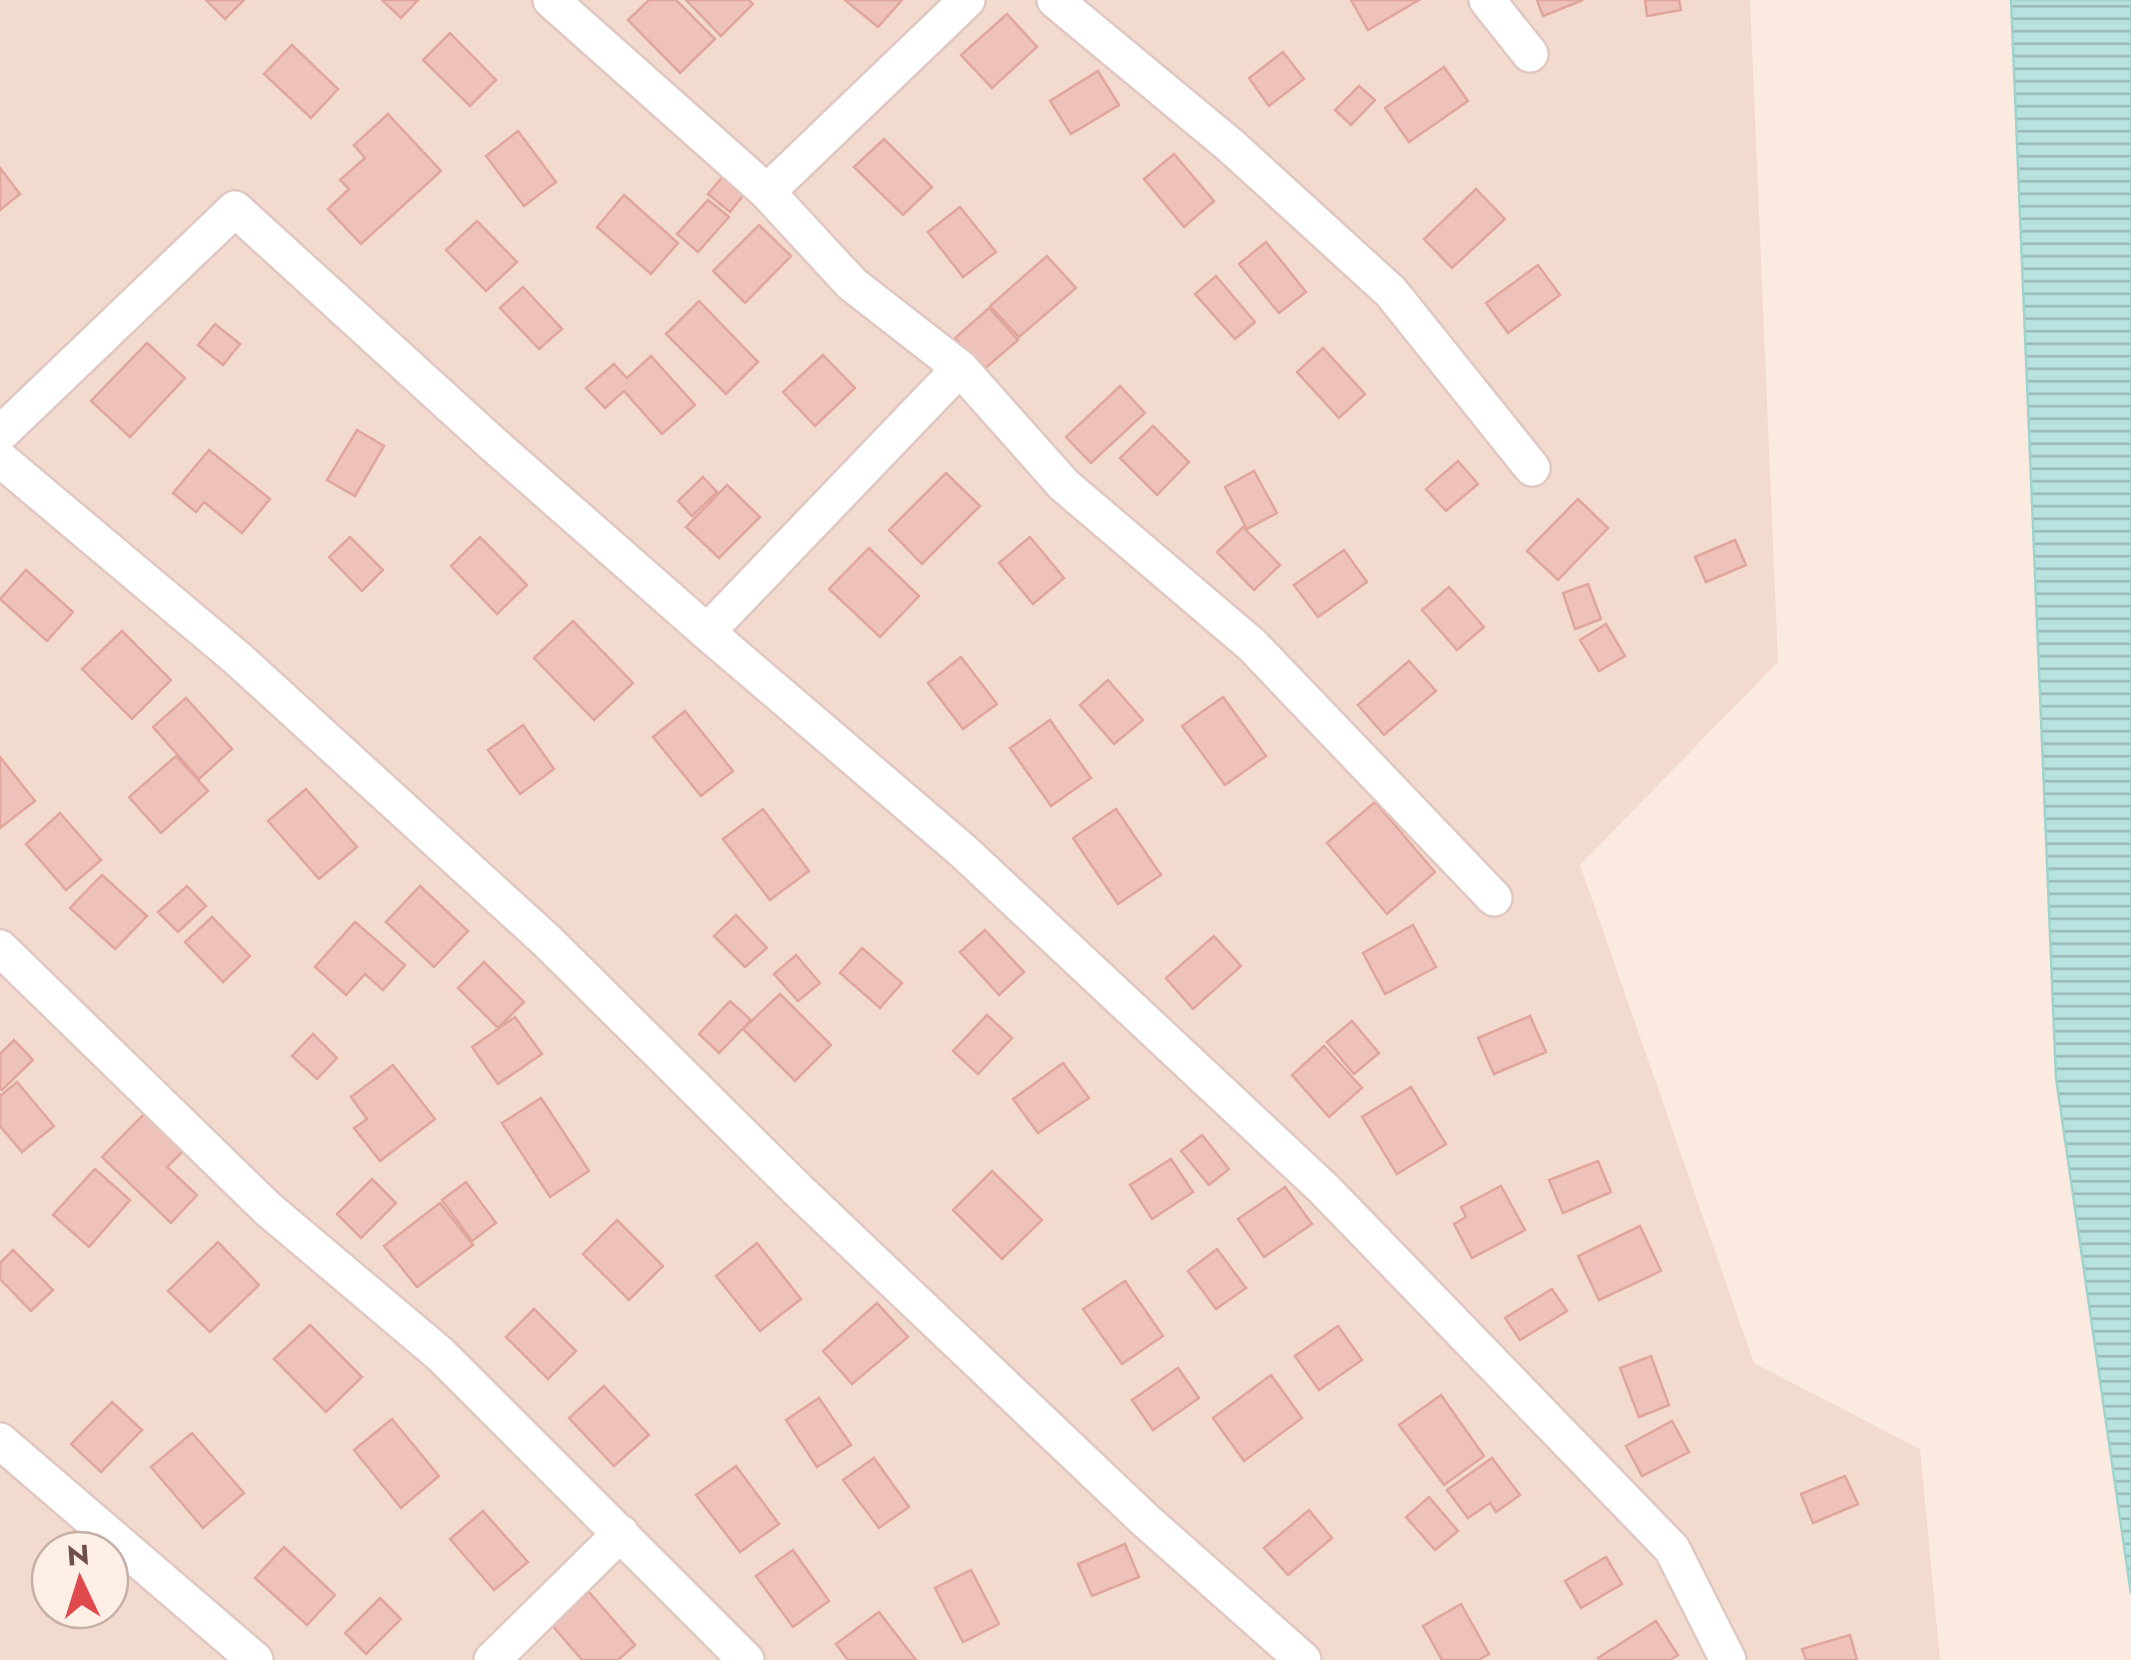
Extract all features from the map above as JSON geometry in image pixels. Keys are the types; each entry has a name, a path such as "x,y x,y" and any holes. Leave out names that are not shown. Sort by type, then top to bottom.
{"street":[{"path":"551,0 767,192 852,284 960,368 1064,485 1252,644 1494,898"},
{"path":"767,192 968,0"},
{"path":"1055,0 1231,146 1391,292 1532,468"},
{"path":"1487,0 1530,54"},
{"path":"0,434 235,209 706,632 963,851 1324,1189 1672,1549 1728,1660"},
{"path":"706,632 960,368"},
{"path":"0,460 237,658 547,941 800,1191 1130,1505 1302,1660"},
{"path":"0,948 268,1209 440,1354 746,1660"},
{"path":"0,1441 255,1660"},
{"path":"492,1660 622,1534"}],"shaded area":[{"path":"0,0 1750,0 1778,662 1580,865 1754,1363 1920,1449 1940,1660 0,1660"}],"water":[{"path":"2011,0 2131,0 2131,1594 2056,1078"}],"building":[{"path":"206,0 244,0 225,19"},
{"path":"382,0 418,0 401,18"},
{"path":"649,0 676,0 715,39 680,73 628,20"},
{"path":"686,0 749,0 753,4 721,36"},
{"path":"845,0 902,0 878,27"},
{"path":"1351,0 1419,0 1368,30"},
{"path":"1537,0 1583,0 1543,16"},
{"path":"1645,0 1679,0 1681,10 1647,16"},
{"path":"1007,14 1037,47 992,88 961,55"},
{"path":"450,33 496,80 470,106 423,60"},
{"path":"292,45 338,89 311,118 264,74"},
{"path":"1283,52 1304,79 1269,106 1249,78"},
{"path":"1444,67 1468,101 1409,142 1385,108"},
{"path":"1098,71 1119,105 1071,134 1050,101"},
{"path":"1359,86 1375,100 1351,125 1335,110"},
{"path":"388,114 441,171 361,244 328,209 349,189 340,180 365,158 354,145"},
{"path":"518,131 556,182 524,206 486,156"},
{"path":"884,139 932,187 903,215 854,167"},
{"path":"1174,154 1214,201 1184,227 1144,179"},
{"path":"0,168 20,194 0,210"},
{"path":"724,175 746,192 730,212 708,194"},
{"path":"1476,189 1505,219 1452,268 1424,239"},
{"path":"624,195 678,243 651,274 597,227"},
{"path":"708,200 729,217 698,252 677,234"},
{"path":"960,207 996,252 963,277 928,232"},
{"path":"477,221 517,262 486,291 446,250"},
{"path":"759,225 791,256 745,303 713,271"},
{"path":"1266,242 1306,292 1279,313 1239,264"},
{"path":"1047,256 1076,288 1019,337 990,306"},
{"path":"1538,265 1560,295 1508,333 1486,303"},
{"path":"1216,276 1255,322 1235,339 1195,294"},
{"path":"523,287 562,329 539,349 500,308"},
{"path":"699,301 758,362 726,394 666,334"},
{"path":"989,308 1018,340 983,370 955,338"},
{"path":"215,324 240,344 223,365 198,345"},
{"path":"147,343 185,378 130,437 91,401"},
{"path":"1323,348 1365,394 1339,418 1297,372"},
{"path":"823,355 855,388 815,426 783,392"},
{"path":"651,356 695,405 662,434 624,391 605,408 586,388 614,364 627,378"},
{"path":"1120,386 1145,413 1091,463 1066,437"},
{"path":"1153,426 1189,462 1157,495 1120,458"},
{"path":"357,430 384,446 355,496 327,480"},
{"path":"209,450 270,499 242,533 204,502 196,512 173,493"},
{"path":"1458,461 1478,484 1446,511 1426,489"},
{"path":"1254,471 1277,513 1247,529 1225,487"},
{"path":"946,473 980,506 922,564 889,530"},
{"path":"703,477 717,492 692,516 678,501"},
{"path":"727,485 760,517 719,558 686,527"},
{"path":"1578,499 1608,528 1558,580 1527,551"},
{"path":"1243,527 1280,565 1254,590 1217,552"},
{"path":"350,537 383,570 362,591 329,557"},
{"path":"480,537 527,585 497,614 451,566"},
{"path":"1030,537 1064,578 1033,604 999,563"},
{"path":"1735,540 1746,565 1706,582 1695,557"},
{"path":"869,548 919,596 880,637 829,589"},
{"path":"1344,550 1367,582 1318,617 1294,585"},
{"path":"26,570 73,612 47,641 0,599"},
{"path":"1588,584 1601,619 1575,629 1563,593"},
{"path":"1449,587 1484,627 1457,650 1422,610"},
{"path":"573,621 633,683 594,720 534,658"},
{"path":"1606,624 1625,656 1599,671 1580,640"},
{"path":"122,631 171,680 132,719 82,669"},
{"path":"961,657 997,704 963,729 928,683"},
{"path":"1409,661 1436,691 1384,735 1358,705"},
{"path":"1108,680 1143,720 1114,744 1080,705"},
{"path":"1223,697 1266,756 1225,785 1182,726"},
{"path":"186,698 232,749 199,779 153,727"},
{"path":"685,711 733,771 701,796 653,737"},
{"path":"1050,720 1091,778 1051,806 1010,748"},
{"path":"523,725 554,769 520,794 488,750"},
{"path":"176,756 208,791 161,833 129,797"},
{"path":"0,757 35,801 0,828"},
{"path":"306,789 357,847 319,879 268,821"},
{"path":"1375,802 1435,872 1387,914 1327,843"},
{"path":"763,809 809,871 770,900 723,839"},
{"path":"1116,809 1161,875 1118,904 1073,838"},
{"path":"60,813 101,860 66,890 26,844"},
{"path":"102,875 147,916 115,949 70,908"},
{"path":"187,886 206,906 178,932 158,912"},
{"path":"420,886 468,931 434,967 386,922"},
{"path":"736,915 767,948 745,967 714,936"},
{"path":"212,917 250,956 223,982 185,942"},
{"path":"355,922 405,965 383,990 365,974 346,995 315,967"},
{"path":"1413,925 1436,967 1385,994 1363,953"},
{"path":"985,930 1024,972 999,995 960,952"},
{"path":"1214,936 1241,966 1193,1009 1166,978"},
{"path":"862,948 902,983 880,1008 840,973"},
{"path":"796,955 820,983 798,1001 774,974"},
{"path":"484,962 524,1002 498,1028 458,988"},
{"path":"780,994 831,1045 795,1081 743,1029"},
{"path":"730,1001 751,1020 719,1053 699,1034"},
{"path":"987,1015 1012,1038 978,1074 953,1051"},
{"path":"1530,1016 1546,1052 1494,1074 1478,1038"},
{"path":"515,1017 542,1054 498,1084 472,1047"},
{"path":"1352,1021 1379,1053 1354,1074 1327,1042"},
{"path":"313,1034 337,1058 317,1079 292,1056"},
{"path":"14,1040 33,1060 2,1090 0,1054"},
{"path":"1324,1046 1362,1088 1329,1117 1292,1075"},
{"path":"1063,1063 1089,1098 1038,1133 1013,1099"},
{"path":"393,1065 435,1119 380,1161 354,1128 367,1119 351,1097"},
{"path":"17,1082 54,1126 22,1152 0,1126 0,1096"},
{"path":"1411,1087 1446,1144 1397,1174 1362,1117"},
{"path":"541,1098 589,1171 550,1197 502,1123"},
{"path":"146,1112 185,1149 167,1167 197,1195 171,1223 102,1157"},
{"path":"1202,1135 1229,1169 1209,1185 1181,1151"},
{"path":"1171,1159 1193,1192 1152,1219 1130,1185"},
{"path":"1598,1161 1611,1192 1563,1213 1549,1180"},
{"path":"95,1169 130,1200 89,1247 53,1215"},
{"path":"992,1171 1042,1220 1002,1259 953,1210"},
{"path":"372,1179 396,1203 361,1238 337,1214"},
{"path":"466,1182 496,1223 472,1241 442,1200"},
{"path":"1501,1186 1525,1230 1472,1258 1454,1224 1466,1217 1461,1207"},
{"path":"1285,1187 1312,1224 1264,1257 1238,1219"},
{"path":"440,1203 473,1245 417,1287 384,1246"},
{"path":"617,1220 663,1266 629,1300 583,1254"},
{"path":"1640,1226 1661,1271 1599,1300 1578,1256"},
{"path":"218,1242 259,1285 210,1332 168,1291"},
{"path":"757,1243 801,1299 760,1331 716,1276"},
{"path":"1217,1249 1246,1288 1216,1309 1188,1271"},
{"path":"13,1250 53,1290 31,1311 0,1279 0,1263"},
{"path":"1125,1281 1163,1336 1122,1364 1083,1309"},
{"path":"1552,1289 1567,1311 1520,1340 1505,1318"},
{"path":"877,1303 908,1337 852,1384 823,1351"},
{"path":"534,1309 576,1351 548,1379 506,1337"},
{"path":"310,1325 362,1377 326,1412 274,1359"},
{"path":"1338,1326 1362,1360 1319,1390 1295,1356"},
{"path":"1651,1356 1669,1405 1639,1417 1620,1368"},
{"path":"1178,1368 1199,1398 1153,1430 1132,1400"},
{"path":"1271,1375 1302,1418 1244,1461 1213,1418"},
{"path":"604,1386 649,1435 614,1466 569,1418"},
{"path":"1441,1395 1484,1456 1444,1485 1399,1425"},
{"path":"819,1398 851,1445 817,1467 786,1420"},
{"path":"112,1402 142,1430 101,1472 71,1444"},
{"path":"392,1419 439,1476 401,1508 354,1450"},
{"path":"1672,1421 1689,1452 1642,1476 1626,1446"},
{"path":"192,1433 244,1493 203,1528 151,1467"},
{"path":"874,1458 909,1507 879,1528 843,1480"},
{"path":"1492,1458 1520,1495 1496,1512 1490,1503 1468,1518 1447,1490"},
{"path":"736,1466 779,1524 740,1552 696,1495"},
{"path":"1845,1476 1858,1504 1813,1523 1801,1494"},
{"path":"1429,1497 1458,1531 1435,1550 1406,1517"},
{"path":"1309,1510 1332,1538 1288,1575 1264,1548"},
{"path":"483,1511 528,1562 494,1590 450,1539"},
{"path":"1125,1544 1139,1577 1092,1596 1078,1564"},
{"path":"284,1547 335,1595 307,1625 255,1578"},
{"path":"793,1550 829,1601 793,1627 756,1576"},
{"path":"1606,1557 1622,1584 1581,1608 1565,1581"},
{"path":"971,1570 999,1624 963,1642 935,1588"},
{"path":"589,1592 635,1645 618,1660 582,1660 551,1624"},
{"path":"380,1598 401,1619 366,1654 345,1633"},
{"path":"1461,1604 1489,1654 1478,1660 1442,1660 1423,1626"},
{"path":"879,1612 916,1660 848,1660 836,1644"},
{"path":"1656,1621 1678,1655 1670,1660 1599,1660 1598,1658"},
{"path":"1850,1635 1857,1660 1806,1660 1802,1649"}]}
